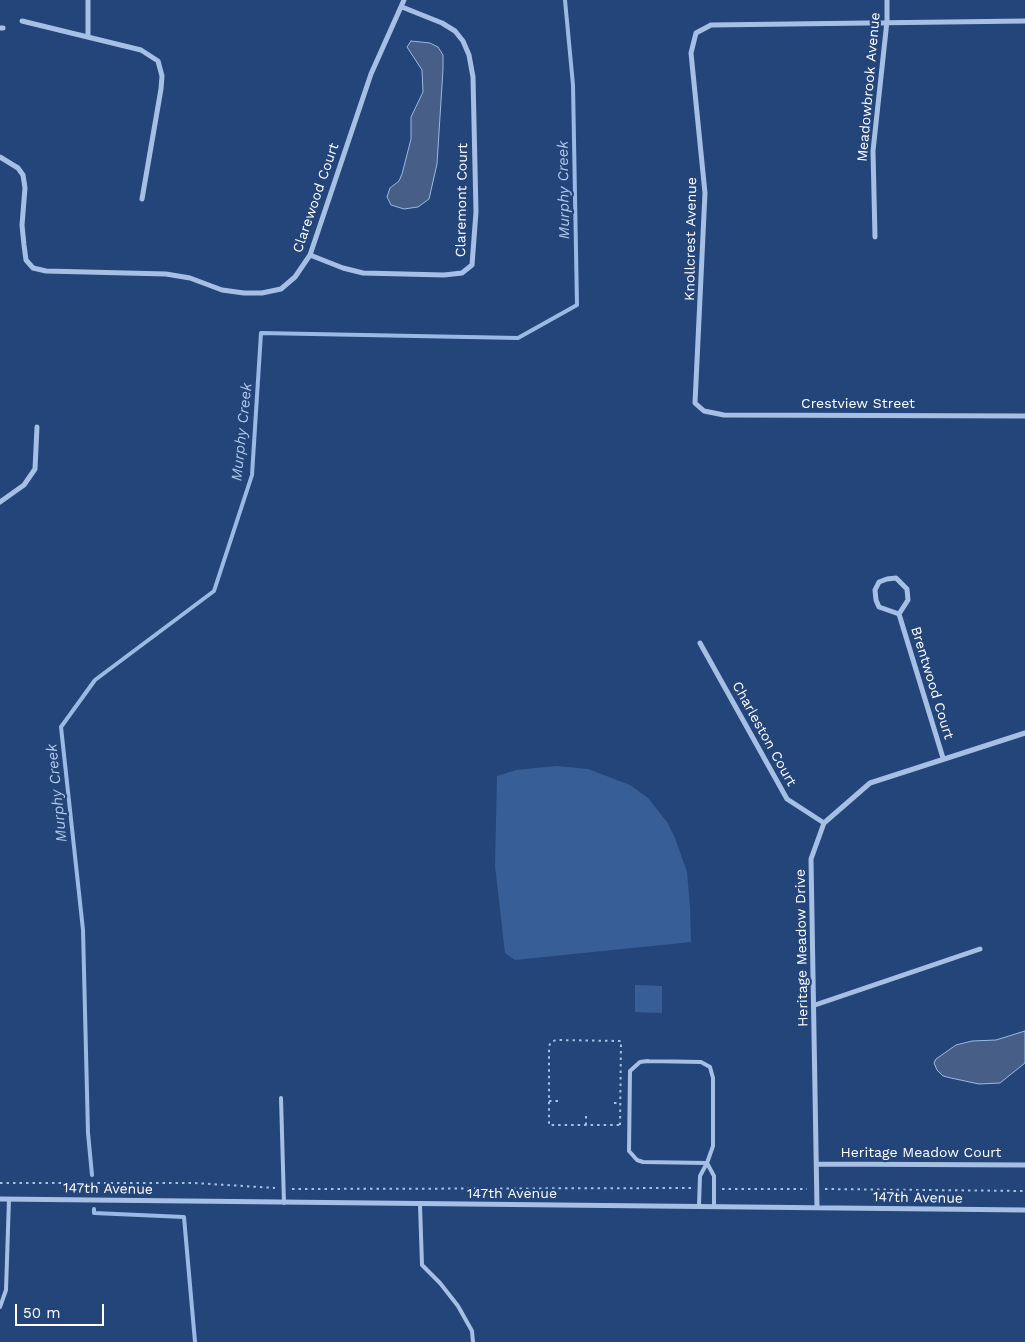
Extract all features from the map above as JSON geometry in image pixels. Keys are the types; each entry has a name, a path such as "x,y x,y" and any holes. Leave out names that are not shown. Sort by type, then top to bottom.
{"street":[{"path":"88,0 88,36"},
{"name":"Clarewood Court","path":"0,156 18,168 23,175 26,188 22,225 24,245 26,260 33,268 46,271 166,274 190,278 222,290 262,293 280,289 295,277 310,255 371,74 404,0"},
{"name":"Meadowbrook Avenue","path":"875,237 873,151 887,21 887,0"},
{"name":"Claremont Court","path":"310,255 343,268 371,273 453,274 462,273 472,265 476,212 473,77 469,55 463,41 455,30 402,7"},
{"path":"22,21 141,50 158,61 161,67 162,89 142,199"},
{"path":"887,21 1025,21"},
{"name":"Knollcrest Avenue","path":"695,403 705,194 691,54 696,33 711,25 887,21"},
{"name":"Crestview Street","path":"695,403 704,412 724,415 1025,416"},
{"path":"0,502 24,485 35,469 37,427"},
{"name":"Brentwood Court","path":"899,614 884,610 876,600 875,590 880,582 896,578 907,588 908,600 899,614 943,758"},
{"name":"Charleston Court","path":"700,642 788,799 824,823"},
{"name":"Heritage Meadow Drive","path":"817,1208 811,859 824,823 870,783 1025,733"},
{"path":"815,1005 980,949"},
{"name":"Heritage Meadow Court","path":"816,1164 1025,1165"},
{"name":"147th Avenue","path":"0,1199 1025,1210"}],"lane":[{"path":"699,1206 700,1176 707,1163 713,1146 713,1072 706,1063 648,1061 634,1066 629,1078 629,1151 637,1160 707,1163"},
{"path":"281,1098 284,1203"},
{"path":"707,1163 714,1176 714,1206"},
{"path":"0,1306 6,1290 9,1199"},
{"path":"420,1205 422,1265 440,1283 458,1306 472,1331 473,1342"},
{"path":"0,1290 6,1290"}],"path":[{"path":"620,1125 621,1041 556,1040 552,1042 549,1046 549,1125 586,1125 620,1125 628,1125"},
{"path":"549,1101 559,1101"},
{"path":"614,1103 620,1103"},
{"path":"586,1113 586,1125"},
{"path":"0,1183 194,1183 283,1188 699,1188"},
{"path":"714,1189 1025,1191"}],"shaded area":[{"path":"411,41 430,43 438,47 443,55 443,69 437,164 429,199 418,207 404,209 391,205 387,197 390,188 399,181 402,174 411,139 411,117 423,92 422,70 407,47"},
{"path":"557,766 588,769 630,785 648,798 667,822 687,872 691,942 515,960 505,953 495,866 497,776 516,770"},
{"path":"635,985 662,986 662,1013 635,1012"},
{"path":"1025,1031 1025,1063 1000,1083 979,1084 943,1076 937,1070 934,1063 936,1059 956,1045 972,1041 996,1040"}],"waterway":[{"name":"Murphy Creek","path":"92,1175 88,1133 83,930 61,727 95,680 214,591 252,475 261,333 518,338 577,305 573,85 565,0"},
{"name":"Murphy Creek","path":"94,1209 94,1213 184,1217 195,1342"}]}
